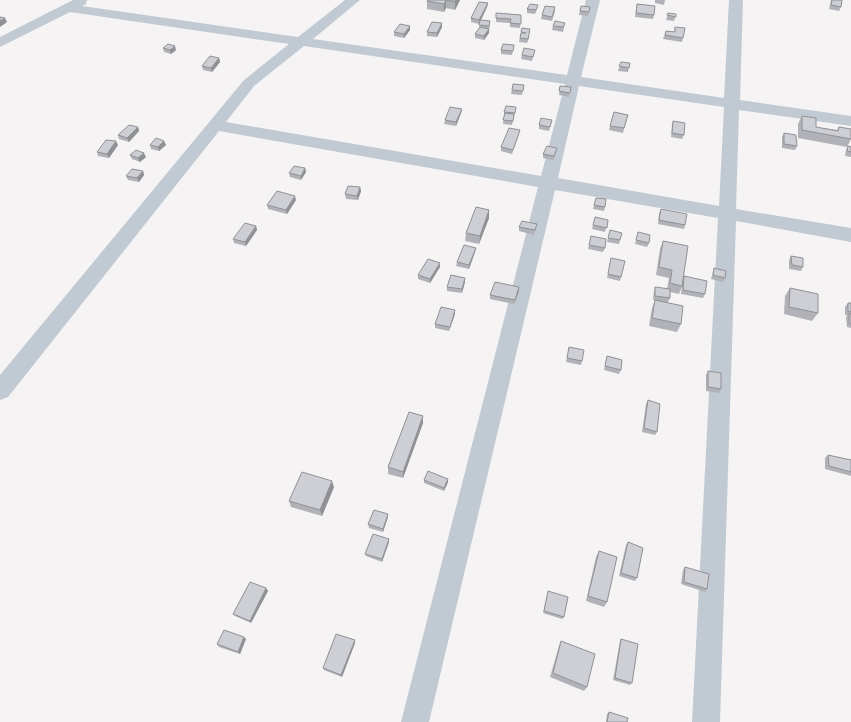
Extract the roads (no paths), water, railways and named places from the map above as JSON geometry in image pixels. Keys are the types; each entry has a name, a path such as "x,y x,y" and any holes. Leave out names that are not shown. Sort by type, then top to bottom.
{"street":[{"path":"0,43 84,0"},
{"path":"0,391 249,83 353,0"},
{"path":"415,722 593,0"},
{"path":"706,722 736,0"},
{"path":"69,8 851,121"},
{"path":"215,125 851,235"}]}
